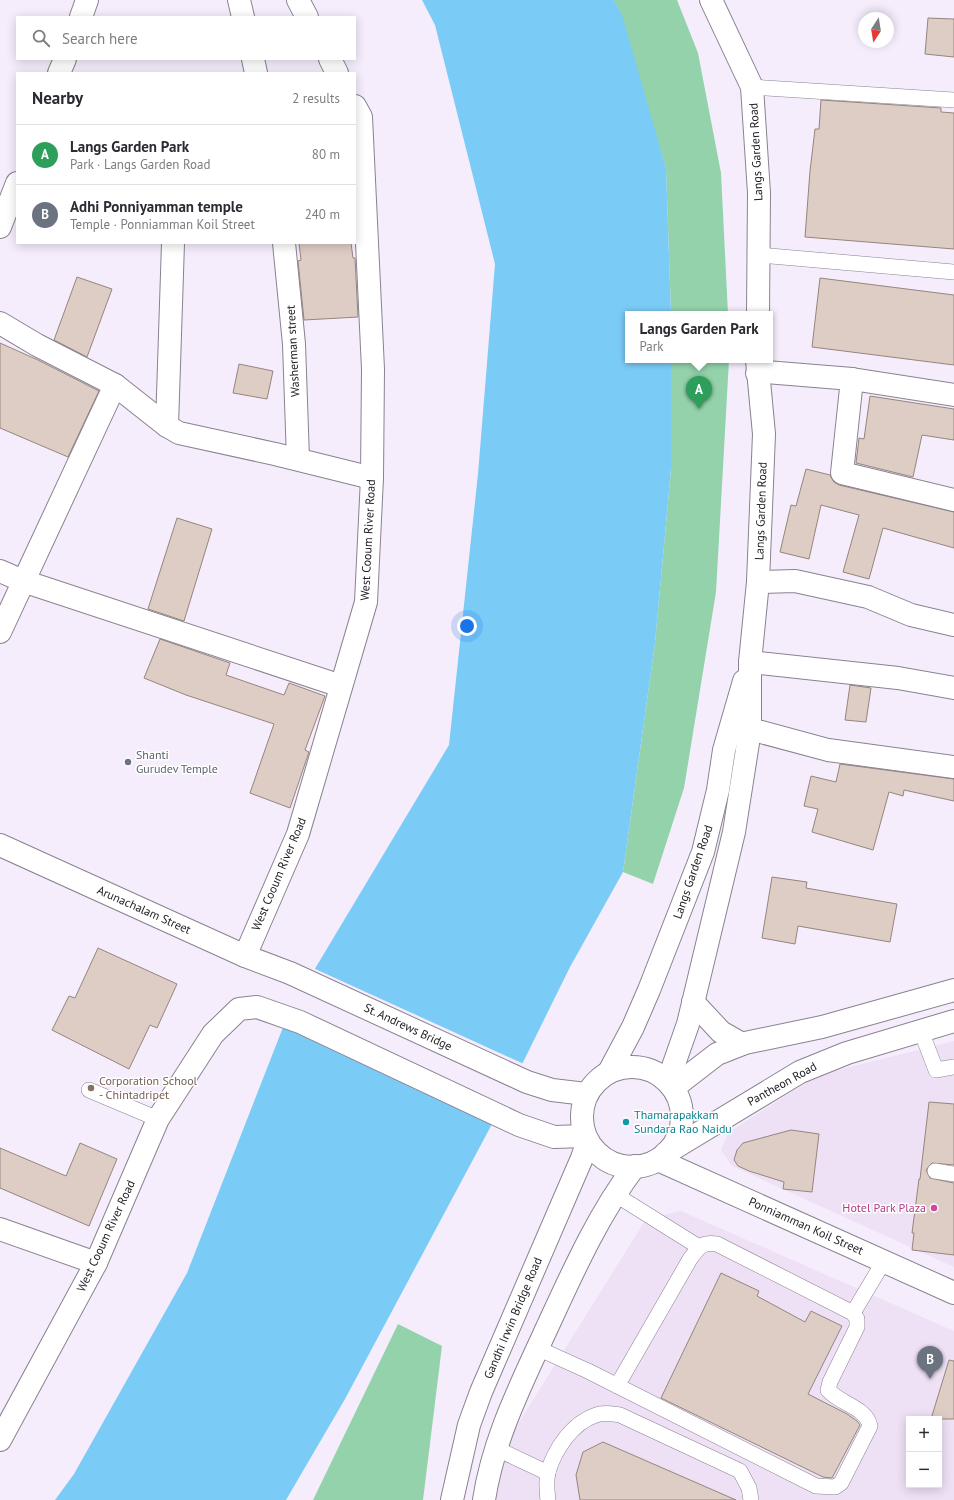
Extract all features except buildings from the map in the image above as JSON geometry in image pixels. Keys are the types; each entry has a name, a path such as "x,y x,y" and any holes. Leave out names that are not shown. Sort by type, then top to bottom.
{"street":[{"path":"81,16 88,0"},
{"path":"239,0 243,16"},
{"path":"298,0 306,16"},
{"name":"Langs Garden Road","path":"711,0 752,87 759,193 758,311"},
{"path":"59,72 65,60"},
{"path":"253,60 256,72"},
{"path":"330,60 336,72"},
{"name":"West Cooum River Road","path":"244,956 298,834 366,602 372,478 373,369 362,125 361,117 356,108"},
{"path":"0,227 16,186"},
{"path":"167,426 173,244"},
{"name":"Washerman street","path":"284,244 294,344 298,459"},
{"path":"0,323 37,344 115,384 179,434 298,459 372,478"},
{"path":"757,366 766,372 852,379 954,395"},
{"name":"Langs Garden Road","path":"670,1085 694,1002 734,832 750,730 750,662 758,582 764,434 757,366"},
{"path":"852,379 842,473 954,500"},
{"path":"0,632 115,384"},
{"path":"0,571 23,581 341,686"},
{"path":"758,582 795,581 868,597 911,615 954,626"},
{"path":"750,662 898,678 954,688"},
{"name":"Langs Garden Road","path":"609,1072 630,1034 643,1005 703,852 718,790 724,750 750,662"},
{"path":"750,730 828,750 954,767"},
{"name":"Arunachalam Street","path":"0,845 244,956 290,973"},
{"name":"St. Andrews Bridge","path":"290,973 527,1082 552,1090 586,1094"},
{"path":"670,1085 717,1054 742,1044 822,1027 954,990"},
{"path":"694,1002 720,1032 742,1044"},
{"name":"West Cooum River Road","path":"1,1438 96,1263 158,1119 213,1034 239,1009 249,1006 271,1010 300,1022 519,1125 554,1137"},
{"path":"874,1012 883,1042"},
{"name":"Pantheon Road","path":"662,1156 778,1083 819,1063 954,1021"},
{"path":"624,1067 640,1067 655,1072 670,1085 678,1098 682,1122 674,1144 662,1156 635,1166 621,1166 596,1152 587,1139 581,1115 586,1094 596,1081 609,1072 624,1067"},
{"path":"554,1137 587,1139"},
{"path":"554,1137 562,1144 568,1154 574,1177"},
{"name":"Gandhi Irwin Bridge Road","path":"452,1500 470,1425 481,1392 574,1177 587,1139"},
{"name":"Ponniamman Koil Street","path":"662,1156 954,1293"},
{"path":"484,1500 495,1448 507,1414 577,1264 616,1195 635,1166"},
{"path":"0,1229 96,1263"}],"lane":[{"path":"752,87 954,100"},
{"path":"758,255 954,272"},
{"path":"921,1031 936,1070 954,1068"},
{"path":"89,1090 158,1119"},
{"path":"935,1171 954,1174"},
{"path":"616,1195 699,1247"},
{"path":"537,1348 617,1386 816,1486 835,1487 841,1483 870,1426 868,1418 834,1397 828,1390 830,1382 857,1327 857,1319 853,1313 717,1244 707,1242 699,1247 617,1386"},
{"path":"853,1313 884,1261"},
{"path":"548,1500 548,1473 559,1448 570,1432 595,1415 607,1413 620,1415 740,1472 749,1488 751,1500"},
{"path":"495,1448 548,1473"}],"shaded area":[{"path":"954,1041 954,1267 732,1166 721,1150 729,1132 818,1075"},
{"path":"681,1211 954,1331 954,1500 493,1500 494,1482 513,1432 646,1219"}],"green space":[{"path":"614,0 677,0 698,53 721,173 728,311 671,311 666,168"},
{"path":"671,363 729,363 716,592 684,788 653,884 623,872 655,643 671,469"},
{"path":"398,1324 442,1346 423,1500 313,1500"}],"water":[{"path":"422,0 614,0 622,15 666,168 671,311 625,311 625,363 671,363 671,469 655,643 623,872 570,967 499,1111 345,1399 286,1500 55,1500 74,1474 187,1273 289,1012 449,745 478,474 495,264 435,25"}],"pier":[{"path":"313,968 524,1064 502,1108 287,1012"}],"place":[{"name":"Langs Garden Park","path":"699,409"},
{"name":"Shanti Gurudev Temple","path":"128,762"},
{"name":"Corporation School - Chintadripet","path":"91,1088"},
{"name":"Thamarapakkam Sundara Rao Naidu","path":"626,1122"},
{"name":"Hotel Park Plaza","path":"934,1208"},
{"name":"Adhi Ponniyamman temple","path":"930,1379"}]}
